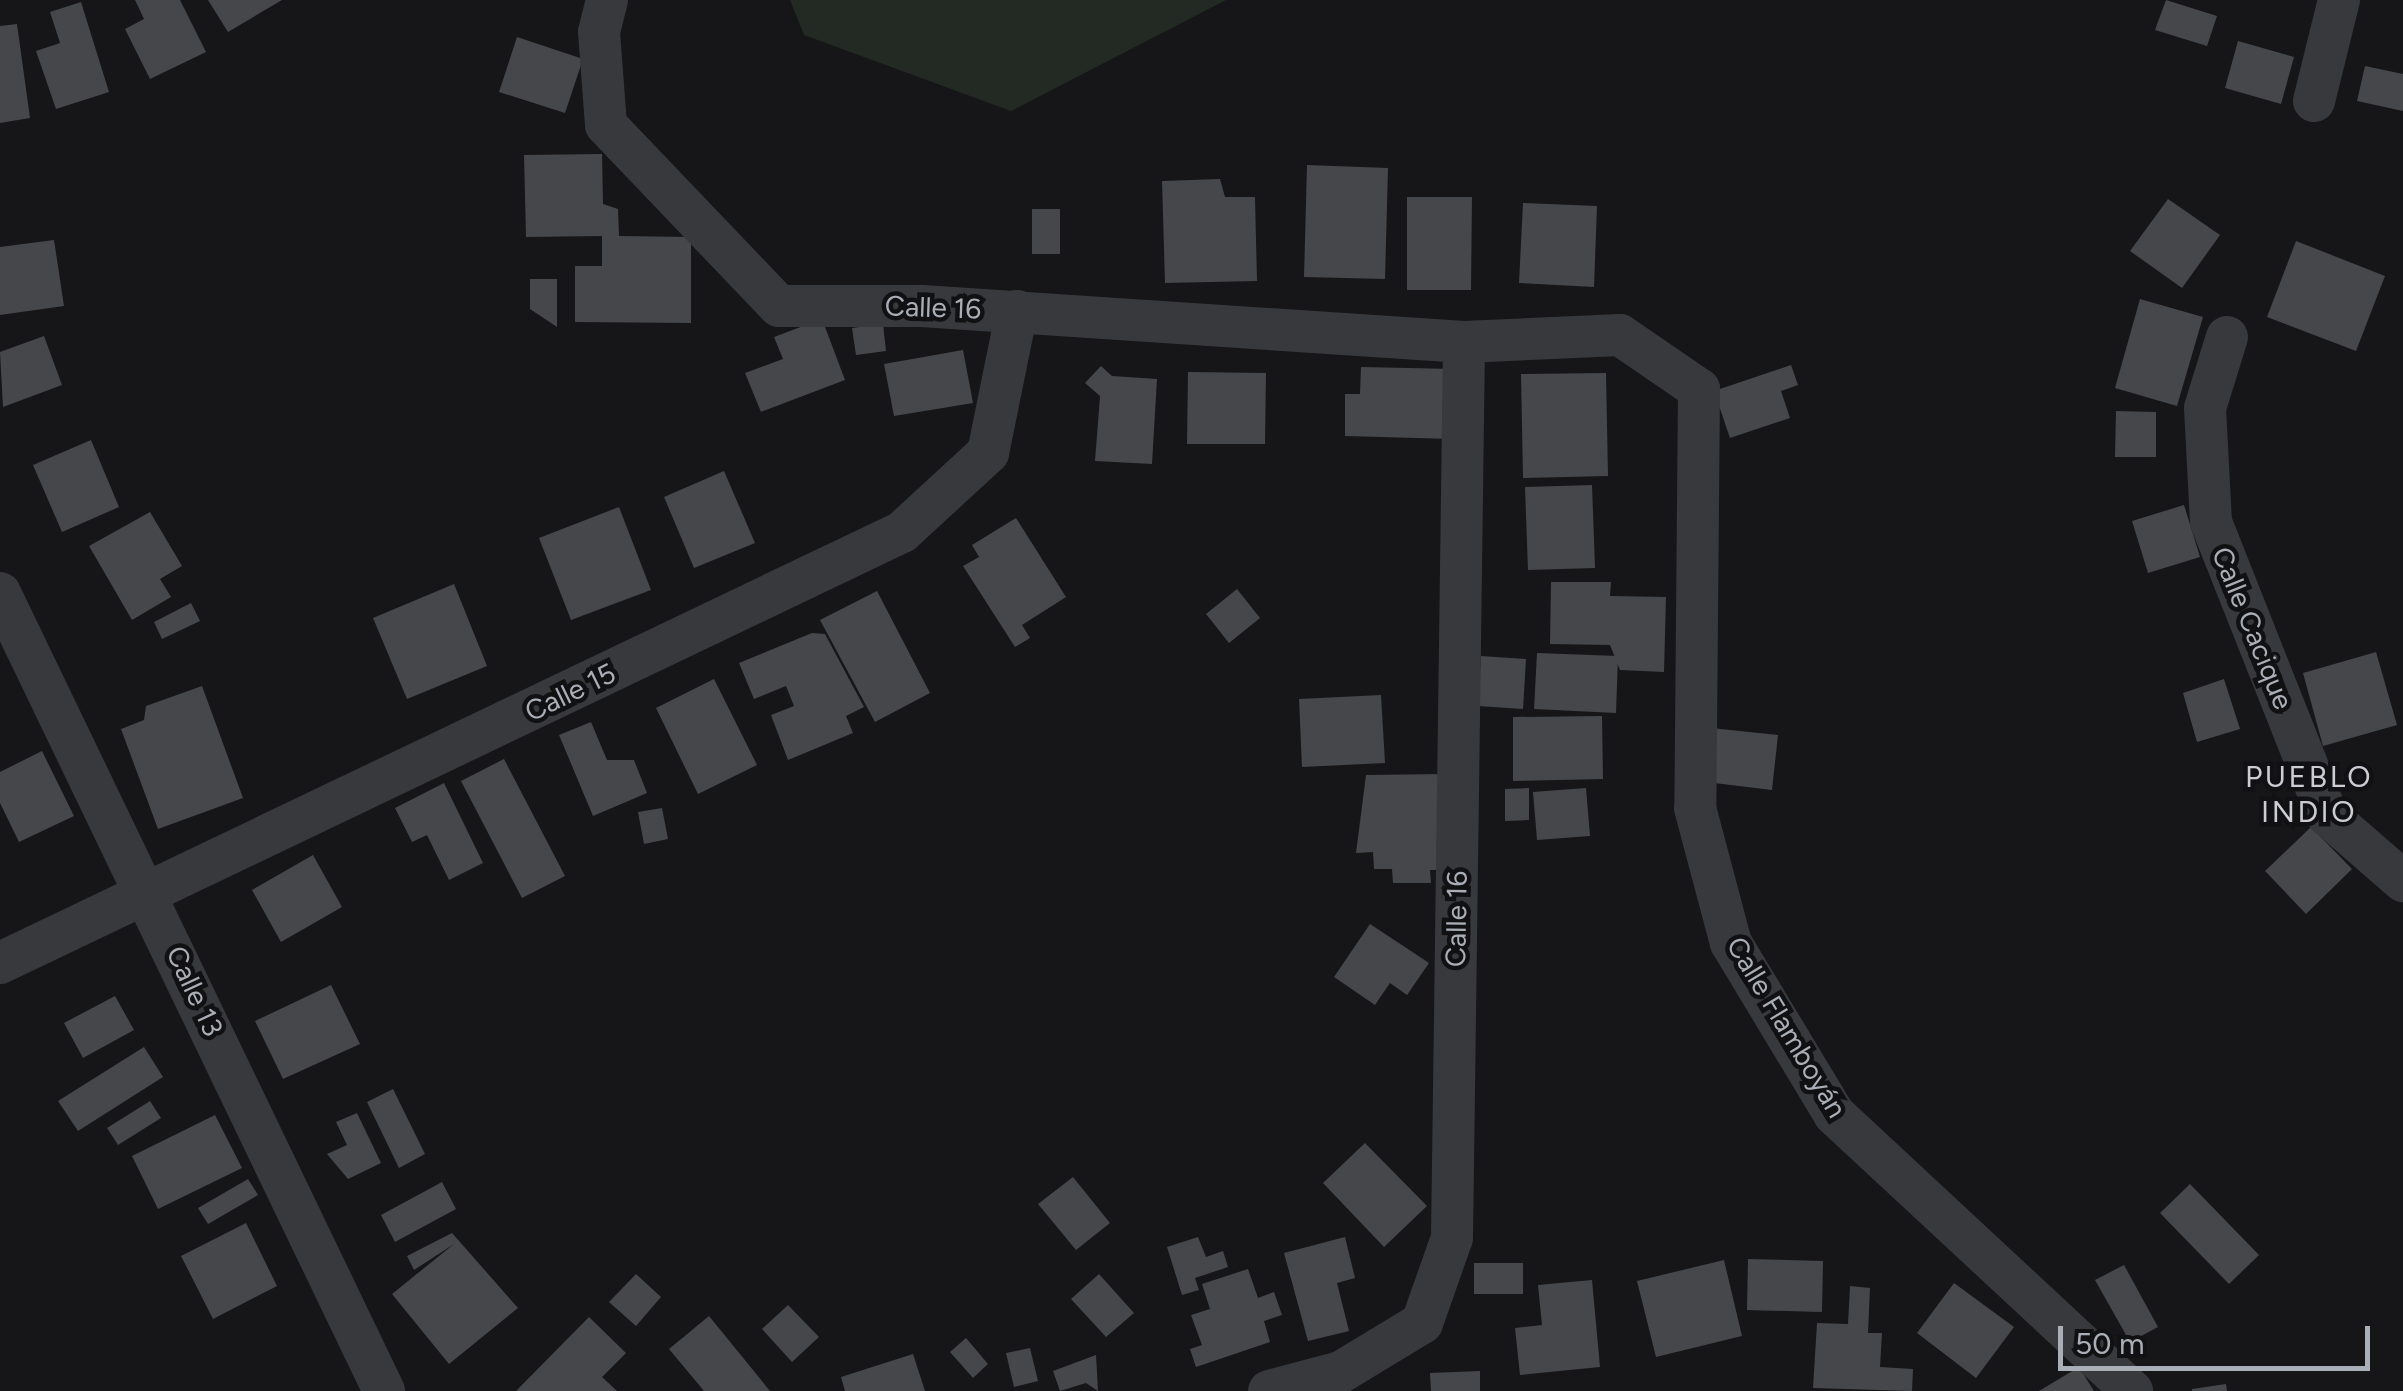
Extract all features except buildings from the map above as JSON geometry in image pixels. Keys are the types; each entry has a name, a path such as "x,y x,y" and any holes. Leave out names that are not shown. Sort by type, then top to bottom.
{"street":[{"name":"Calle 16","path":"607,0 599,32 606,125 778,306 1017,311 1464,342 1620,335 1700,389 1700,421"},
{"path":"2314,101 2339,0"},
{"name":"Calle 15","path":"0,963 902,532 988,453 1017,311"},
{"name":"Calle Cacique","path":"2227,337 2204,408 2210,522 2327,815 2403,881"},
{"name":"Calle 16","path":"1269,1391 1340,1372 1422,1323 1452,1238 1464,342"},
{"name":"Calle Flamboyán","path":"1700,421 1696,808 1731,943 1834,1114 2132,1391"},
{"name":"Calle 13","path":"0,592 149,894 384,1391"}],"shaded area":[{"path":"790,0 1226,0 1011,111 804,35"}],"district":[{"name":"PUEBLO INDIO","path":"2309,794"}]}
